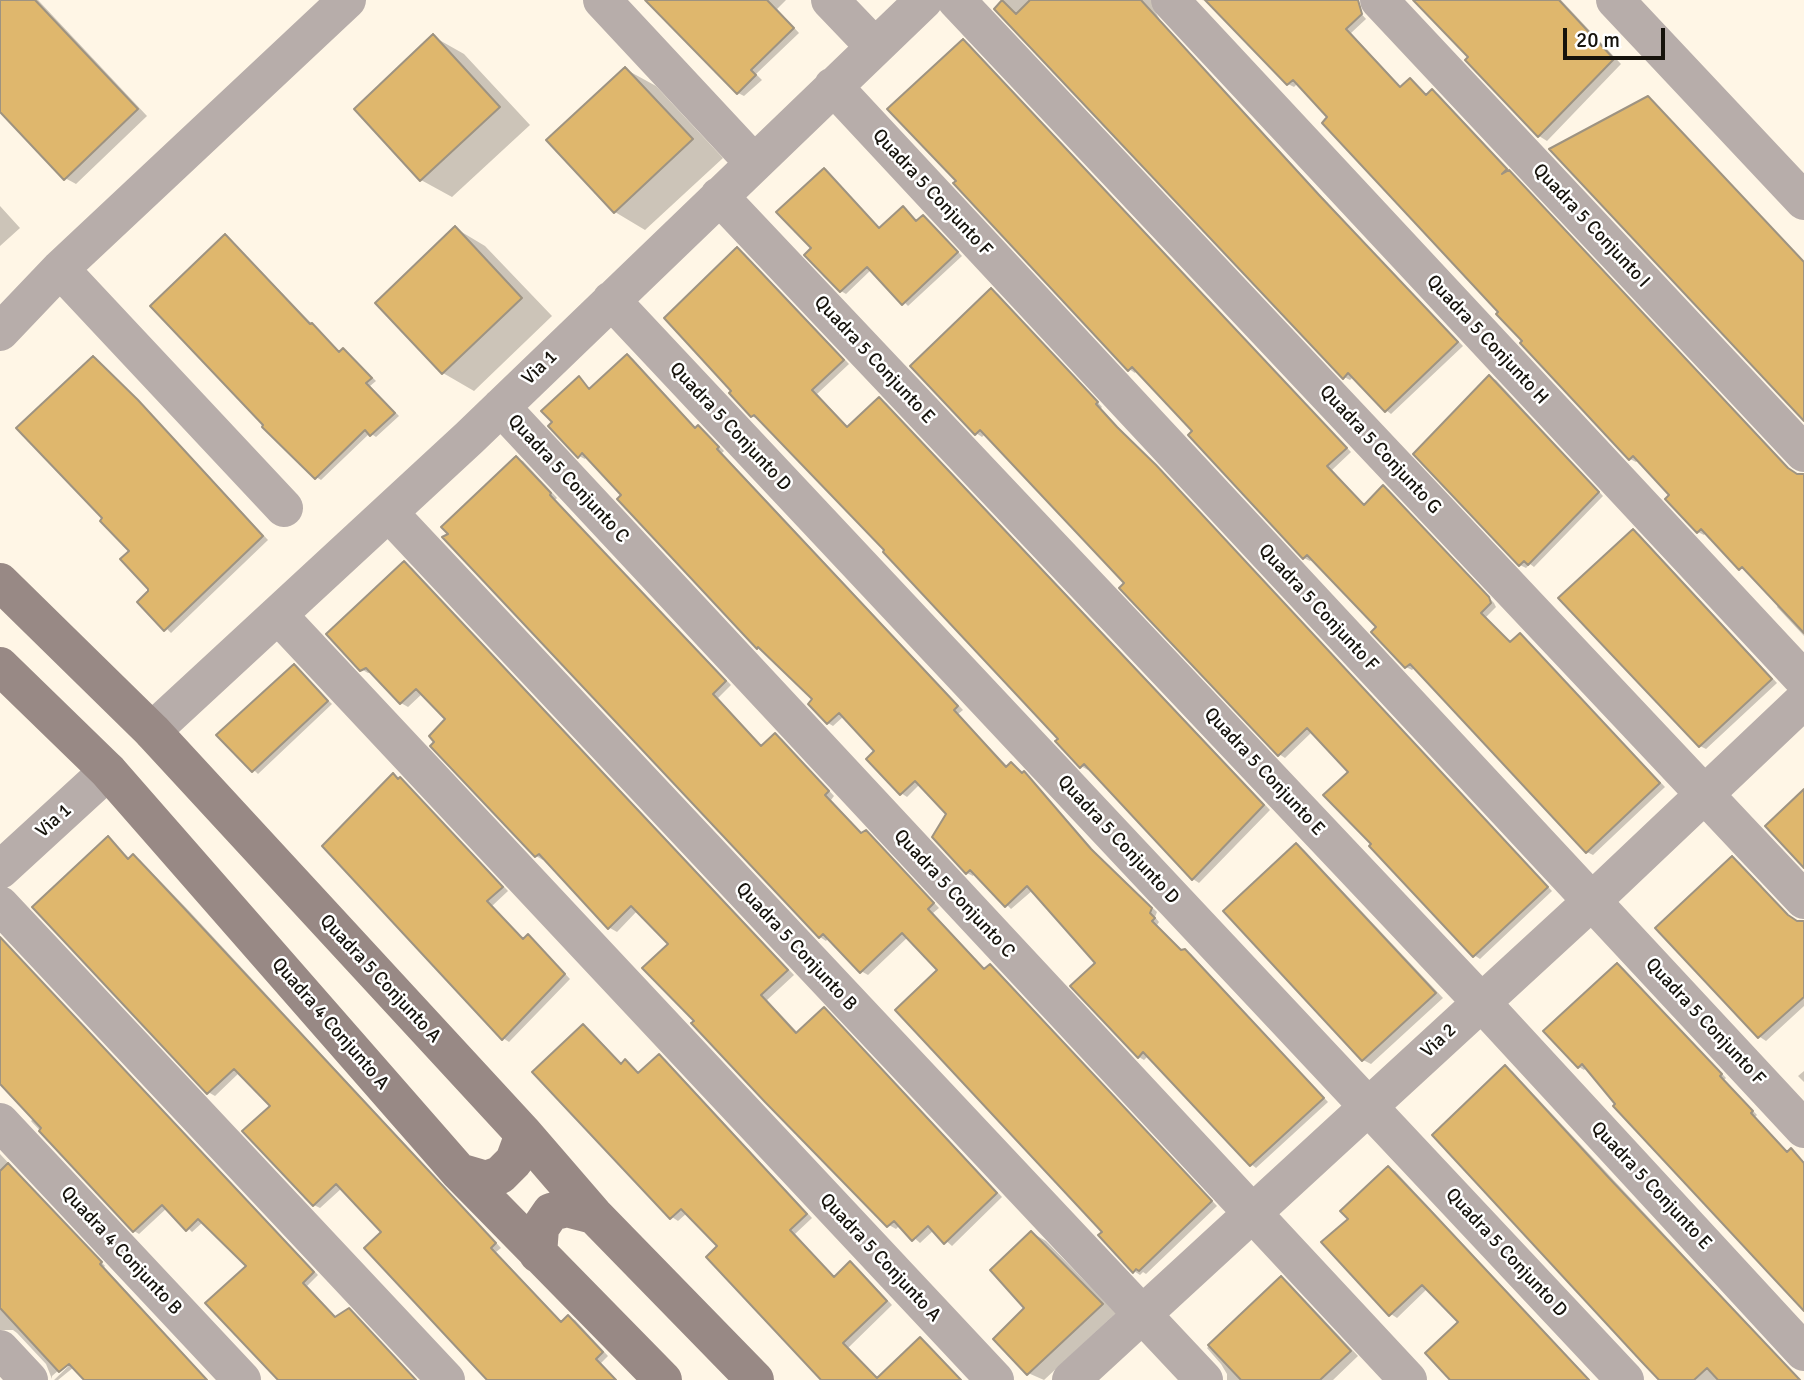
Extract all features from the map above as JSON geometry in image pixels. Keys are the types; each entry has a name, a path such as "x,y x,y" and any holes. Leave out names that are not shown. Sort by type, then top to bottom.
{"street":[{"path":"0,332 60,269 347,0"},
{"path":"602,0 754,163"},
{"path":"830,0 874,46"},
{"name":"Via 1","path":"152,731 501,407 924,0"},
{"name":"Quadra 5 Conjunto G","path":"956,0 1804,900"},
{"name":"Quadra 5 Conjunto H","path":"1170,0 1804,680"},
{"name":"Quadra 5 Conjunto I","path":"1378,0 1804,453"},
{"path":"1615,0 1804,201"},
{"name":"Quadra 5 Conjunto F","path":"833,86 1804,1129"},
{"name":"Quadra 5 Conjunto E","path":"719,196 1481,1002 1804,1352"},
{"path":"60,269 284,508"},
{"name":"Quadra 5 Conjunto D","path":"611,300 1625,1380"},
{"name":"Quadra 5 Conjunto C","path":"501,407 1408,1380"},
{"name":"Quadra 5 Conjunto B","path":"389,513 1204,1380"},
{"name":"Quadra 5 Conjunto A","path":"0,582 152,731 524,1135 594,1215 755,1380"},
{"name":"Quadra 5 Conjunto A","path":"278,615 995,1380"},
{"name":"Quadra 4 Conjunto A","path":"0,666 108,771 459,1172 663,1380"},
{"name":"Via 2","path":"1071,1380 1592,901 1804,700"},
{"name":"Via 1","path":"0,870 108,771"},
{"path":"0,905 446,1380"},
{"name":"Quadra 4 Conjunto B","path":"0,1122 242,1380"},
{"path":"459,1172 486,1180 500,1175 514,1161 524,1135"},
{"path":"538,1254 540,1228 551,1212 567,1208 594,1215"},
{"path":"0,1349 29,1380"}],"building":[{"path":"0,0 35,0 138,109 64,180 0,112"},
{"path":"645,0 767,0 794,28 751,70 756,75 737,94"},
{"path":"1002,0 1016,14 1030,0 1141,0 1458,342 1385,412 1348,373 1343,379 994,9"},
{"path":"1205,0 1358,0 1362,14 1346,29 1400,87 1410,78 1426,95 1432,89 1507,169 1502,174 1509,170 1788,468 1797,474 1804,474 1804,633 1742,567 1739,570 1701,529 1697,533 1665,499 1669,495 1633,456 1629,460 1520,343 1522,341 1496,314 1498,312 1322,123 1327,117 1293,80 1287,85"},
{"path":"1413,0 1559,0 1614,59 1538,137 1465,60 1468,57"},
{"path":"433,34 500,107 420,181 354,109"},
{"path":"963,39 1347,448 1327,466 1364,505 1383,485 1489,597 1491,603 1481,613 1510,642 1520,633 1660,783 1586,853 1410,664 1405,668 1371,632 1376,627 1307,555 1303,559 1188,435 1192,431 1132,367 1128,371 887,109"},
{"path":"625,67 693,139 614,213 546,140"},
{"path":"1648,96 1804,262 1804,421 1549,149"},
{"path":"824,168 879,228 903,206 916,221 923,215 958,252 902,305 867,267 840,292 804,255 811,248 776,212"},
{"path":"455,226 522,298 442,374 375,303"},
{"path":"225,234 310,324 312,323 339,352 343,348 372,378 366,383 395,413 370,436 365,430 315,479 262,427 150,306"},
{"path":"737,247 844,360 812,390 847,427 879,397 1264,805 1192,880 1084,764 1080,768 1055,741 1058,739 884,550 754,415 751,417 729,393 731,391 664,318"},
{"path":"991,288 1098,402 1096,404 1117,427 1156,465 1548,887 1473,957 1323,795 1348,772 1307,728 1278,756 1119,588 1124,583 980,430 975,435 910,366"},
{"path":"627,354 695,428 698,425 719,447 717,449 958,706 954,710 1006,767 1011,762 1022,773 1024,771 1091,849 1152,908 1150,913 1155,918 1152,921 1181,950 1185,949 1324,1098 1250,1166 1143,1052 1138,1058 1070,986 1095,963 1027,886 1005,907 970,870 966,874 932,837 946,814 915,781 900,795 866,759 874,751 839,713 827,724 808,704 812,699 758,647 757,649 617,499 621,495 582,453 578,458 548,426 552,422 541,411 579,376 589,389"},
{"path":"93,356 138,400 263,536 164,631 137,602 148,589 120,559 129,551 100,521 102,518 16,428"},
{"path":"1489,375 1599,492 1528,565 1524,561 1519,566 1413,454"},
{"path":"516,456 726,681 713,694 761,746 775,733 829,791 825,795 861,833 866,830 934,903 928,909 984,969 990,964 1212,1201 1139,1271 1136,1269 1133,1273 1098,1235 1102,1232 895,1010 937,970 902,933 860,973 823,934 819,938 442,537 448,534 441,527"},
{"path":"1633,529 1772,679 1699,747 1558,598"},
{"path":"404,561 788,970 761,995 796,1033 824,1007 997,1193 944,1244 928,1226 912,1241 894,1221 887,1227 765,1102 691,1023 694,1021 642,968 668,944 631,906 608,929 539,854 535,857 430,746 434,742 429,736 445,719 416,689 400,704 366,668 360,671 326,634"},
{"path":"294,664 328,701 252,772 216,735"},
{"path":"393,773 398,779 400,777 503,887 487,901 523,939 528,934 565,974 502,1040 322,846"},
{"path":"1804,789 1804,868 1765,826"},
{"path":"108,836 128,859 133,854 183,907 496,1243 491,1248 561,1322 568,1315 603,1352 596,1359 616,1380 487,1380 364,1248 381,1232 336,1184 313,1206 242,1131 270,1106 234,1069 207,1094 32,907"},
{"path":"1296,843 1436,993 1362,1061 1223,911"},
{"path":"1732,856 1788,915 1797,921 1804,921 1804,997 1758,1038 1655,928"},
{"path":"0,937 314,1272 303,1283 335,1317 349,1308 416,1380 278,1380 205,1303 246,1266 198,1219 186,1231 162,1205 133,1232 39,1131 41,1128 0,1084"},
{"path":"1617,963 1722,1074 1720,1076 1787,1152 1791,1148 1804,1163 1804,1311 1613,1106 1615,1104 1582,1064 1578,1068 1543,1031"},
{"path":"583,1024 621,1064 625,1059 638,1073 659,1054 807,1214 790,1230 834,1277 850,1261 887,1301 843,1343 877,1378 920,1337 961,1380 821,1380 706,1257 717,1246 681,1209 670,1219 532,1072"},
{"path":"1505,1065 1800,1380 1718,1380 1707,1368 1694,1380 1659,1380 1641,1361 1432,1135"},
{"path":"8,1163 102,1262 100,1264 207,1380 84,1380 69,1364 59,1372 0,1308 0,1171"},
{"path":"1388,1166 1589,1380 1450,1380 1425,1353 1458,1322 1422,1285 1389,1316 1321,1242 1348,1219 1340,1211"},
{"path":"1031,1231 1103,1304 1027,1375 993,1339 1024,1308 990,1270"},
{"path":"1281,1276 1351,1351 1320,1380 1241,1380 1208,1345"}]}
